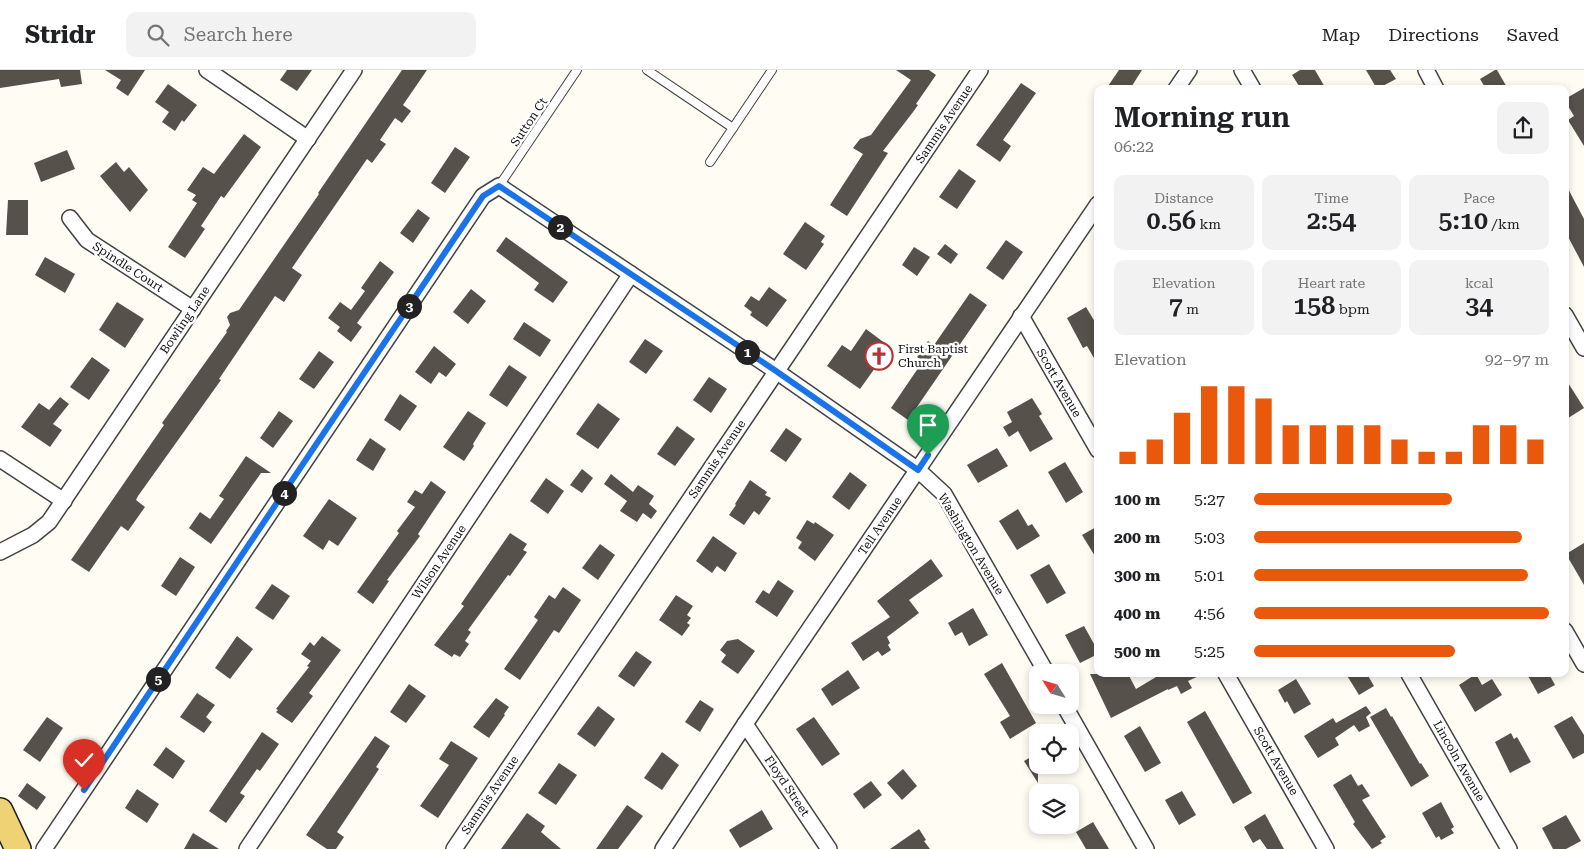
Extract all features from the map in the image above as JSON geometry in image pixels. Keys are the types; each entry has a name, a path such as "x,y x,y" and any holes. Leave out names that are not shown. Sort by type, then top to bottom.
{"main road":[{"path":"0,811 18,849"}],"street":[{"path":"207,70 308,139"},
{"name":"Bowling Lane","path":"0,552 34,535 50,522 354,70"},
{"name":"Sammis Avenue","path":"454,849 980,70"},
{"path":"1179,85 1189,70"},
{"path":"1242,70 1251,85"},
{"path":"1426,70 1434,85"},
{"path":"44,849 483,196 499,186"},
{"name":"Washington Avenue","path":"499,186 776,371 918,470 944,494 1041,664"},
{"name":"Tell Avenue","path":"663,849 1094,210"},
{"name":"Spindle Court","path":"70,218 87,240 193,309"},
{"name":"Wilson Avenue","path":"247,849 631,274"},
{"name":"Scott Avenue","path":"1021,316 1094,443"},
{"path":"1569,322 1584,348"},
{"path":"0,459 64,501"},
{"path":"1569,638 1584,664"},
{"name":"Scott Avenue","path":"1228,677 1326,849"},
{"name":"Lincoln Avenue","path":"1410,677 1509,849"},
{"path":"1069,714 1146,849"},
{"name":"Floyd Street","path":"746,724 829,849"}],"lane":[{"name":"Sutton Ct","path":"499,186 577,70"},
{"path":"647,70 733,128"},
{"path":"710,162 772,70"}],"building":[{"path":"0,70 80,70 82,84 61,87 59,79 0,88"},
{"path":"105,70 145,70 128,96 116,88 121,80"},
{"path":"287,70 312,70 297,91 280,80"},
{"path":"402,70 427,70 403,105 411,111 402,123 395,118 380,140 386,144 372,163 367,159 292,268 302,275 284,302 275,296 219,379 221,380 138,496 136,500 145,507 128,531 121,526 89,572 71,560 164,425 162,423 227,332 230,325 227,317 230,313 239,310"},
{"path":"896,70 929,70 936,75 916,104 918,105 883,151 888,153 847,216 830,205 863,154 853,148 860,139 871,135 911,80"},
{"path":"1119,70 1142,70 1133,85 1109,85"},
{"path":"1300,70 1315,70 1324,85 1298,85 1292,75"},
{"path":"1366,70 1390,70 1396,79 1385,85 1375,85"},
{"path":"1497,70 1506,85 1484,85 1480,79"},
{"path":"1021,83 1036,93 1003,140 1011,146 1000,162 976,145"},
{"path":"168,84 197,105 184,122 182,120 175,131 162,122 169,112 155,102"},
{"path":"1584,88 1584,146 1569,122 1569,119 1574,116 1569,108 1569,97"},
{"path":"244,134 261,147 224,198 221,196 201,226 205,229 185,258 168,247 197,203 192,200 196,195 187,190 203,167 214,174"},
{"path":"455,147 470,157 445,193 431,183"},
{"path":"67,150 75,169 41,182 34,163"},
{"path":"116,162 124,172 129,167 148,190 130,212 100,176"},
{"path":"959,169 976,181 957,209 939,197"},
{"path":"1569,191 1584,219 1584,267 1569,239"},
{"path":"8,200 28,200 28,235 6,235"},
{"path":"418,209 430,218 413,243 400,233"},
{"path":"805,222 825,236 821,242 824,244 806,270 783,254"},
{"path":"506,237 568,282 553,303 534,290 539,283 496,251"},
{"path":"1006,240 1023,252 1003,280 986,268"},
{"path":"945,244 958,254 951,264 937,254"},
{"path":"914,247 930,257 917,276 902,265"},
{"path":"45,257 75,274 65,293 35,275"},
{"path":"380,261 394,272 357,323 362,327 351,342 337,331 340,327 328,318 340,302 351,310 365,291 361,288"},
{"path":"769,287 787,300 767,327 750,315 752,312 744,306 751,296 759,301"},
{"path":"471,289 486,301 468,324 453,312"},
{"path":"970,293 987,305 908,420 891,408 923,361 917,357 928,341 934,345"},
{"path":"117,302 144,319 125,348 99,330"},
{"path":"1086,307 1094,320 1094,358 1087,346 1083,348 1067,318"},
{"path":"524,322 551,340 540,357 513,339"},
{"path":"866,329 890,347 860,389 827,366 842,345 851,351"},
{"path":"645,339 663,351 646,374 629,362"},
{"path":"434,346 456,364 446,377 439,372 431,384 415,372"},
{"path":"319,351 334,362 314,389 299,379"},
{"path":"92,357 110,370 89,400 70,387"},
{"path":"509,365 527,377 507,407 489,395"},
{"path":"709,377 727,389 711,413 693,400"},
{"path":"1569,384 1584,408 1569,417"},
{"path":"400,394 417,406 400,431 384,420"},
{"path":"60,397 69,404 53,424 62,430 50,447 21,427 39,403 49,410"},
{"path":"1032,398 1042,414 1039,416 1053,439 1030,452 1018,431 1009,437 1003,427 1012,422 1007,412"},
{"path":"598,403 620,419 598,449 576,434"},
{"path":"279,411 293,421 273,448 260,438"},
{"path":"468,411 486,423 464,461 443,447"},
{"path":"677,426 695,439 675,466 657,454"},
{"path":"786,428 802,439 786,462 770,451"},
{"path":"370,438 386,449 373,471 356,460"},
{"path":"997,448 1008,466 978,483 967,465"},
{"path":"246,456 271,473 261,473 211,544 189,528 200,512 210,519 224,499 219,496"},
{"path":"1065,462 1083,492 1066,503 1048,472"},
{"path":"582,469 593,478 582,493 570,485"},
{"path":"850,472 867,485 849,510 832,497"},
{"path":"611,474 633,492 638,485 654,496 649,504 657,511 651,519 643,513 637,522 620,511 627,501 604,484"},
{"path":"546,478 564,491 548,514 530,501"},
{"path":"750,480 767,492 765,495 771,498 759,515 754,511 744,525 729,515"},
{"path":"431,481 446,492 418,534 420,536 387,580 389,581 373,604 357,592 415,507 407,502 415,490 422,494"},
{"path":"329,499 357,518 338,546 329,540 323,550 303,536"},
{"path":"1018,509 1028,526 1032,524 1040,536 1017,550 999,521"},
{"path":"807,520 814,524 815,522 834,535 815,561 798,548 802,542 796,538"},
{"path":"1094,528 1094,554 1082,535"},
{"path":"510,533 527,544 523,550 527,552 468,630 471,632 465,641 469,644 460,657 454,654 452,657 434,645 464,606 461,604"},
{"path":"713,536 737,553 725,572 717,566 712,573 696,561"},
{"path":"1584,543 1584,585 1569,559 1569,552"},
{"path":"600,544 615,555 598,580 582,568"},
{"path":"180,557 195,567 176,596 161,586"},
{"path":"931,559 943,576 909,600 919,613 887,637 891,650 882,656 878,651 863,661 851,643 890,617 877,601"},
{"path":"1049,564 1066,593 1047,604 1030,575"},
{"path":"778,580 794,591 777,617 755,602 763,590 769,594"},
{"path":"272,584 290,596 273,620 255,608"},
{"path":"563,587 581,600 559,633 554,630 520,680 504,669 538,620 534,617 549,595 555,599"},
{"path":"676,595 693,606 687,615 691,618 687,623 690,625 682,636 659,620"},
{"path":"973,608 988,635 969,646 962,632 955,636 948,623"},
{"path":"1084,626 1094,644 1094,656 1080,663 1065,635"},
{"path":"237,636 253,649 230,679 215,668"},
{"path":"322,636 341,650 309,693 313,696 292,723 276,712 278,710 276,709 309,667 307,666 311,661 301,654 310,642 314,646"},
{"path":"738,639 755,651 738,674 721,662 726,655 720,650 727,641"},
{"path":"636,651 652,662 634,687 618,676"},
{"path":"1002,663 1029,711 1029,714 1036,723 1029,724 1029,727 1010,739 1000,722 1010,716 984,674"},
{"path":"848,670 860,688 832,706 821,689"},
{"path":"1090,674 1094,674 1094,677 1130,677 1136,689 1156,677 1197,677 1188,681 1192,688 1181,694 1177,686 1168,689 1111,718"},
{"path":"1348,677 1369,677 1374,686 1359,695"},
{"path":"1471,677 1478,677 1482,685 1492,679 1502,695 1475,712 1459,685"},
{"path":"1529,677 1551,677 1555,685 1538,694"},
{"path":"1296,679 1311,704 1294,714 1278,690"},
{"path":"409,684 426,696 406,723 390,712"},
{"path":"197,693 215,705 206,717 212,722 204,733 180,717"},
{"path":"496,698 509,707 489,738 473,727"},
{"path":"700,700 714,709 700,732 685,722"},
{"path":"598,706 615,719 595,747 577,734"},
{"path":"1366,706 1371,713 1366,717 1370,726 1359,732 1354,725 1335,738 1339,745 1318,758 1304,736 1333,718 1336,723"},
{"path":"1386,708 1429,776 1411,787 1370,717"},
{"path":"1205,711 1252,793 1233,804 1187,722"},
{"path":"1572,716 1584,735 1584,753 1573,759 1554,726"},
{"path":"47,717 63,728 40,762 23,750"},
{"path":"814,717 840,754 822,766 796,729"},
{"path":"1140,726 1161,763 1145,772 1124,736"},
{"path":"262,732 279,744 260,771 257,769 240,793 245,796 226,823 209,811"},
{"path":"1511,733 1514,739 1517,737 1531,762 1510,773 1495,742"},
{"path":"375,736 390,746 376,767 379,769 337,832 344,837 336,849 327,849 306,835"},
{"path":"451,741 478,758 438,818 420,806 449,765 439,759"},
{"path":"166,747 185,761 173,779 153,765"},
{"path":"662,752 679,765 662,790 644,778"},
{"path":"1029,758 1029,769 1024,761"},
{"path":"559,763 577,775 556,805 538,793"},
{"path":"903,769 917,786 902,800 887,783"},
{"path":"1032,774 1038,774 1038,783"},
{"path":"1351,774 1358,786 1362,784 1370,796 1362,800 1386,837 1380,841 1382,843 1372,849 1353,824 1355,822 1333,785"},
{"path":"871,781 882,795 864,809 853,794"},
{"path":"27,783 46,797 37,810 18,796"},
{"path":"137,789 159,804 147,823 125,808"},
{"path":"1182,791 1196,815 1179,825 1165,800"},
{"path":"1441,802 1454,827 1451,829 1454,833 1441,840 1439,836 1436,838 1422,813"},
{"path":"627,805 643,816 618,849 596,849"},
{"path":"762,810 773,829 740,848 729,830"},
{"path":"527,813 545,826 541,832 561,849 501,849"},
{"path":"1265,814 1284,849 1267,849 1260,839 1253,843 1244,827"},
{"path":"1566,815 1581,841 1566,849 1553,849 1542,828"},
{"path":"1093,822 1109,849 1086,849 1077,834 1079,834 1079,830"},
{"path":"919,829 930,849 890,849"},
{"path":"193,833 219,849 184,849"}],"place":[{"name":"First Baptist Church","path":"879,356"}],"route":[{"path":"84,790 483,196 499,186 776,371 918,470 928,455"}]}
